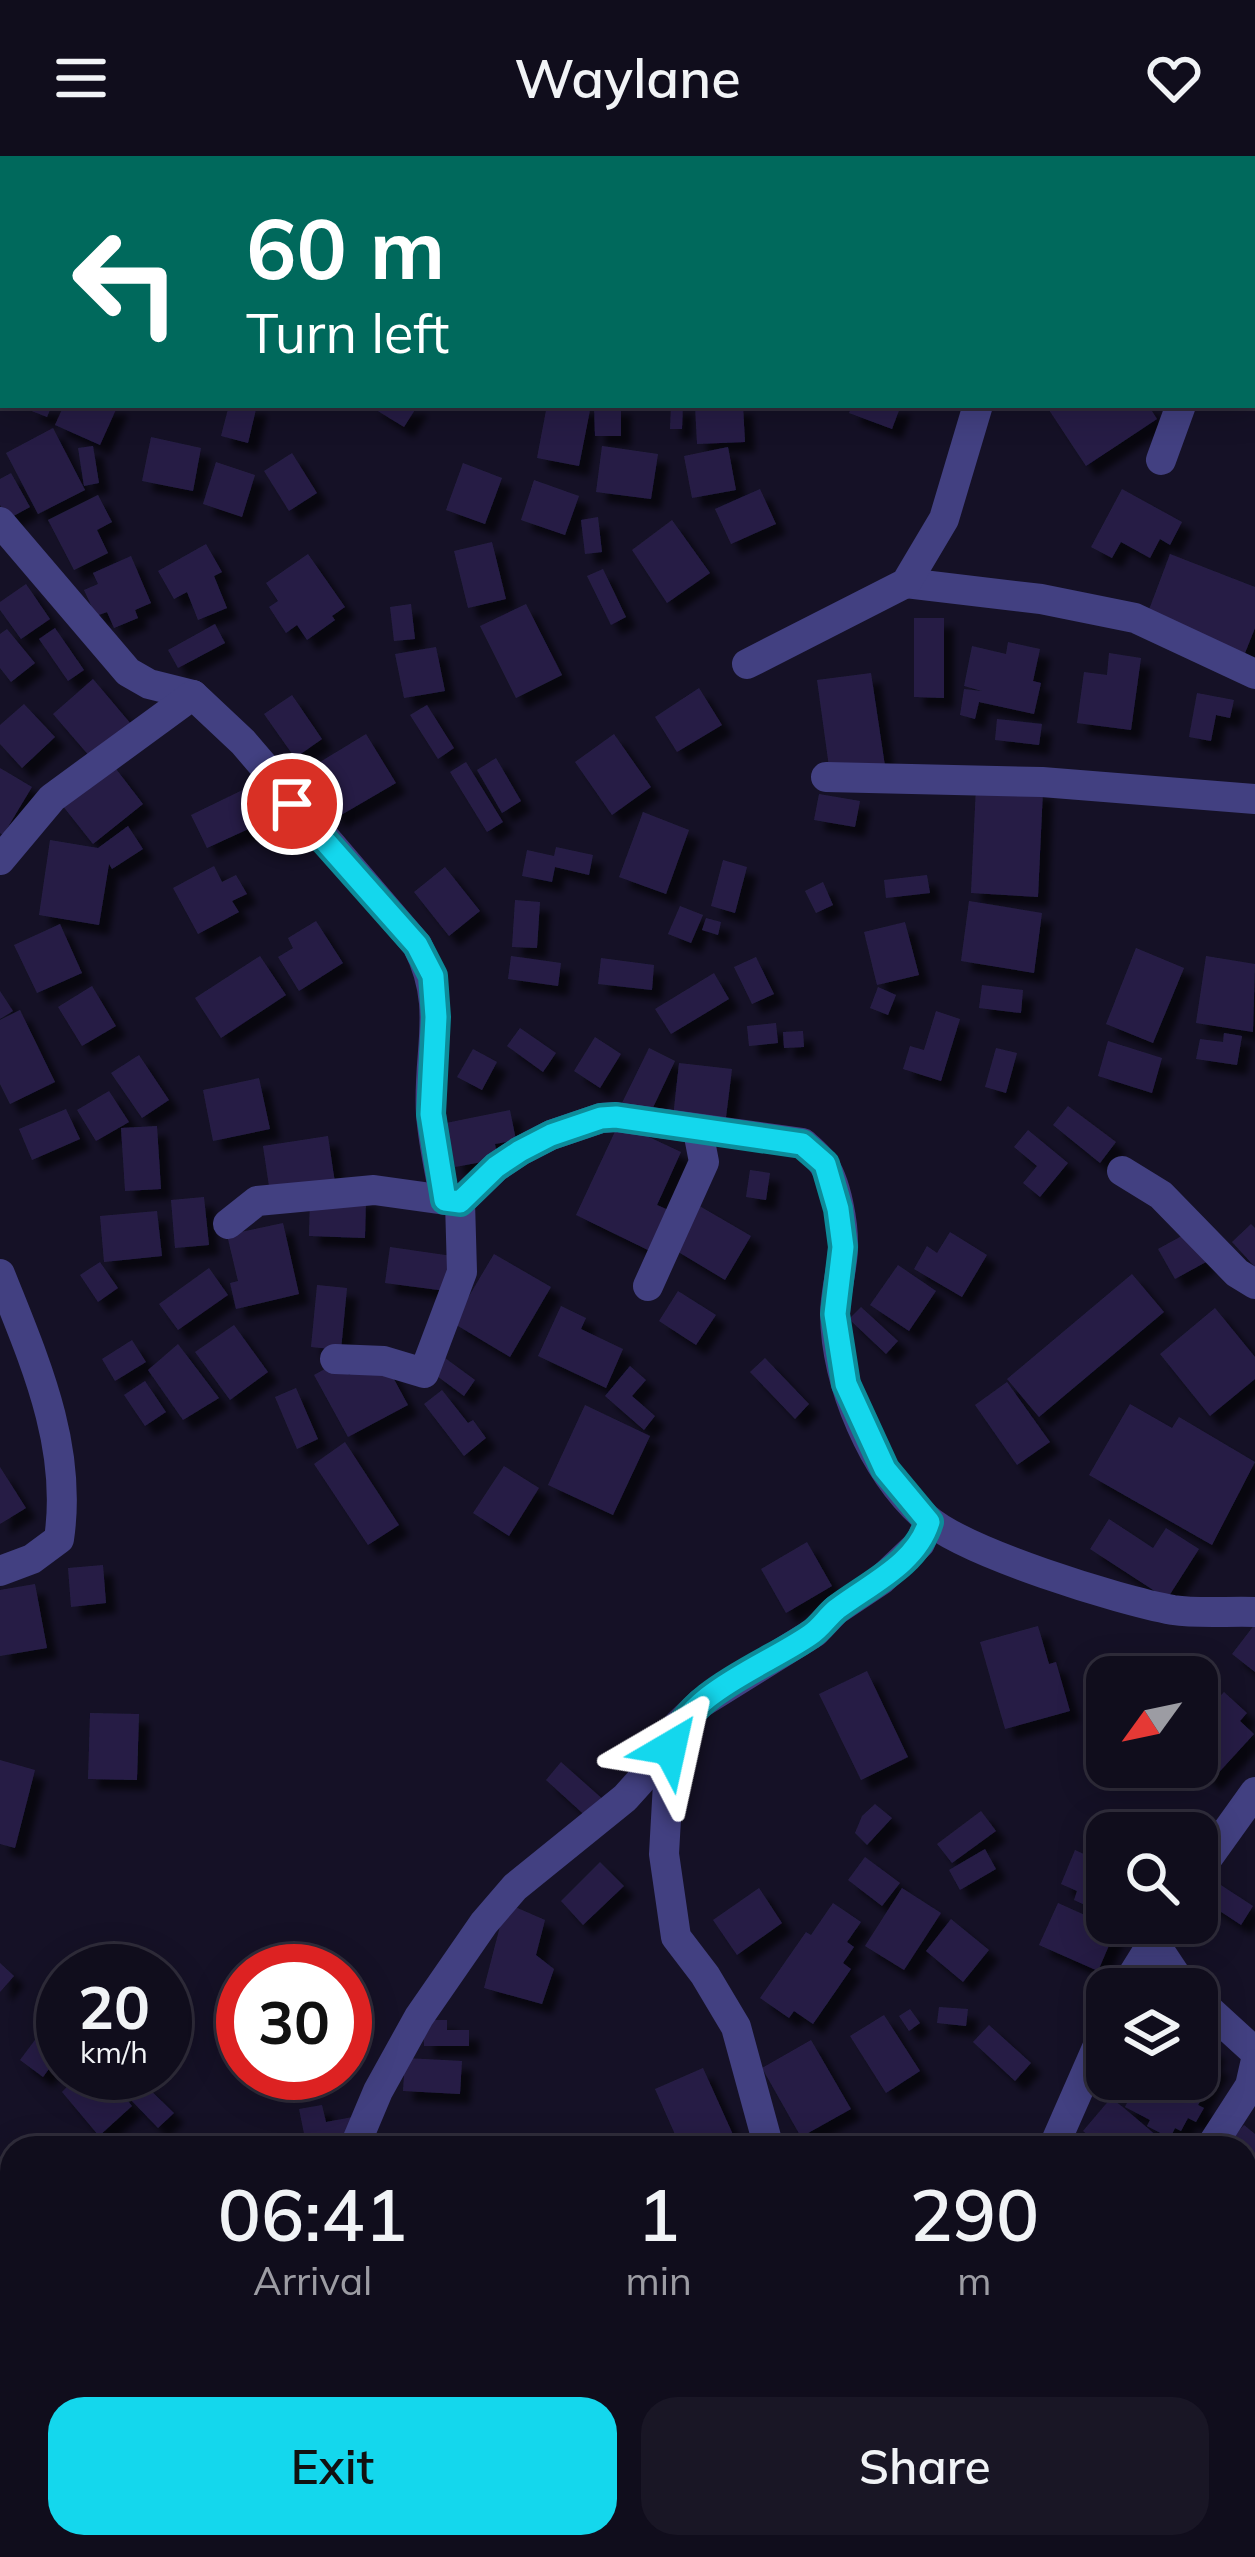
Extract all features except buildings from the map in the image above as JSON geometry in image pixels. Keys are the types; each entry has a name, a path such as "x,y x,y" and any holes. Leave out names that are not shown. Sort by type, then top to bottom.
{"street":[{"path":"747,664 906,584 944,519 977,408"},
{"path":"1161,460 1180,408"},
{"path":"0,522 128,672 149,684 193,695 243,742 417,945 433,976 431,1114 452,1201 461,1272 424,1373 384,1361 334,1359"},
{"path":"906,584 1041,599 1135,618 1255,674"},
{"path":"0,860 52,798 193,695"},
{"path":"826,777 1042,782 1255,799"},
{"path":"228,1224 257,1201 374,1190 452,1201 520,1151 579,1124 616,1117 802,1144 825,1164 838,1209 843,1247 835,1314 846,1384 885,1469 929,1522 1006,1559 1092,1588 1175,1610 1255,1612"},
{"path":"648,1286 704,1162 698,1131"},
{"path":"1122,1171 1161,1195 1237,1273 1255,1284"},
{"path":"0,1274 52,1408 65,1502 59,1539 32,1558 0,1571"},
{"path":"766,2136 736,2027 676,1937 664,1854 670,1748 677,1725 701,1703 815,1632 920,1543 929,1522"},
{"path":"360,2136 407,2037 484,1923 515,1887 625,1798 670,1748"},
{"path":"1218,1844 1255,1792"},
{"path":"1218,2018 1255,2052"},
{"path":"1218,2136 1250,2086 1255,2064"},
{"path":"1058,2136 1086,2073"}],"route":[{"path":"292,804 417,945 433,976 431,1114 445,1200 460,1202 520,1151 601,1118 802,1144 825,1164 843,1247 835,1314 846,1384 885,1469 929,1522 920,1543 815,1632 701,1703 677,1725 670,1748"}]}
